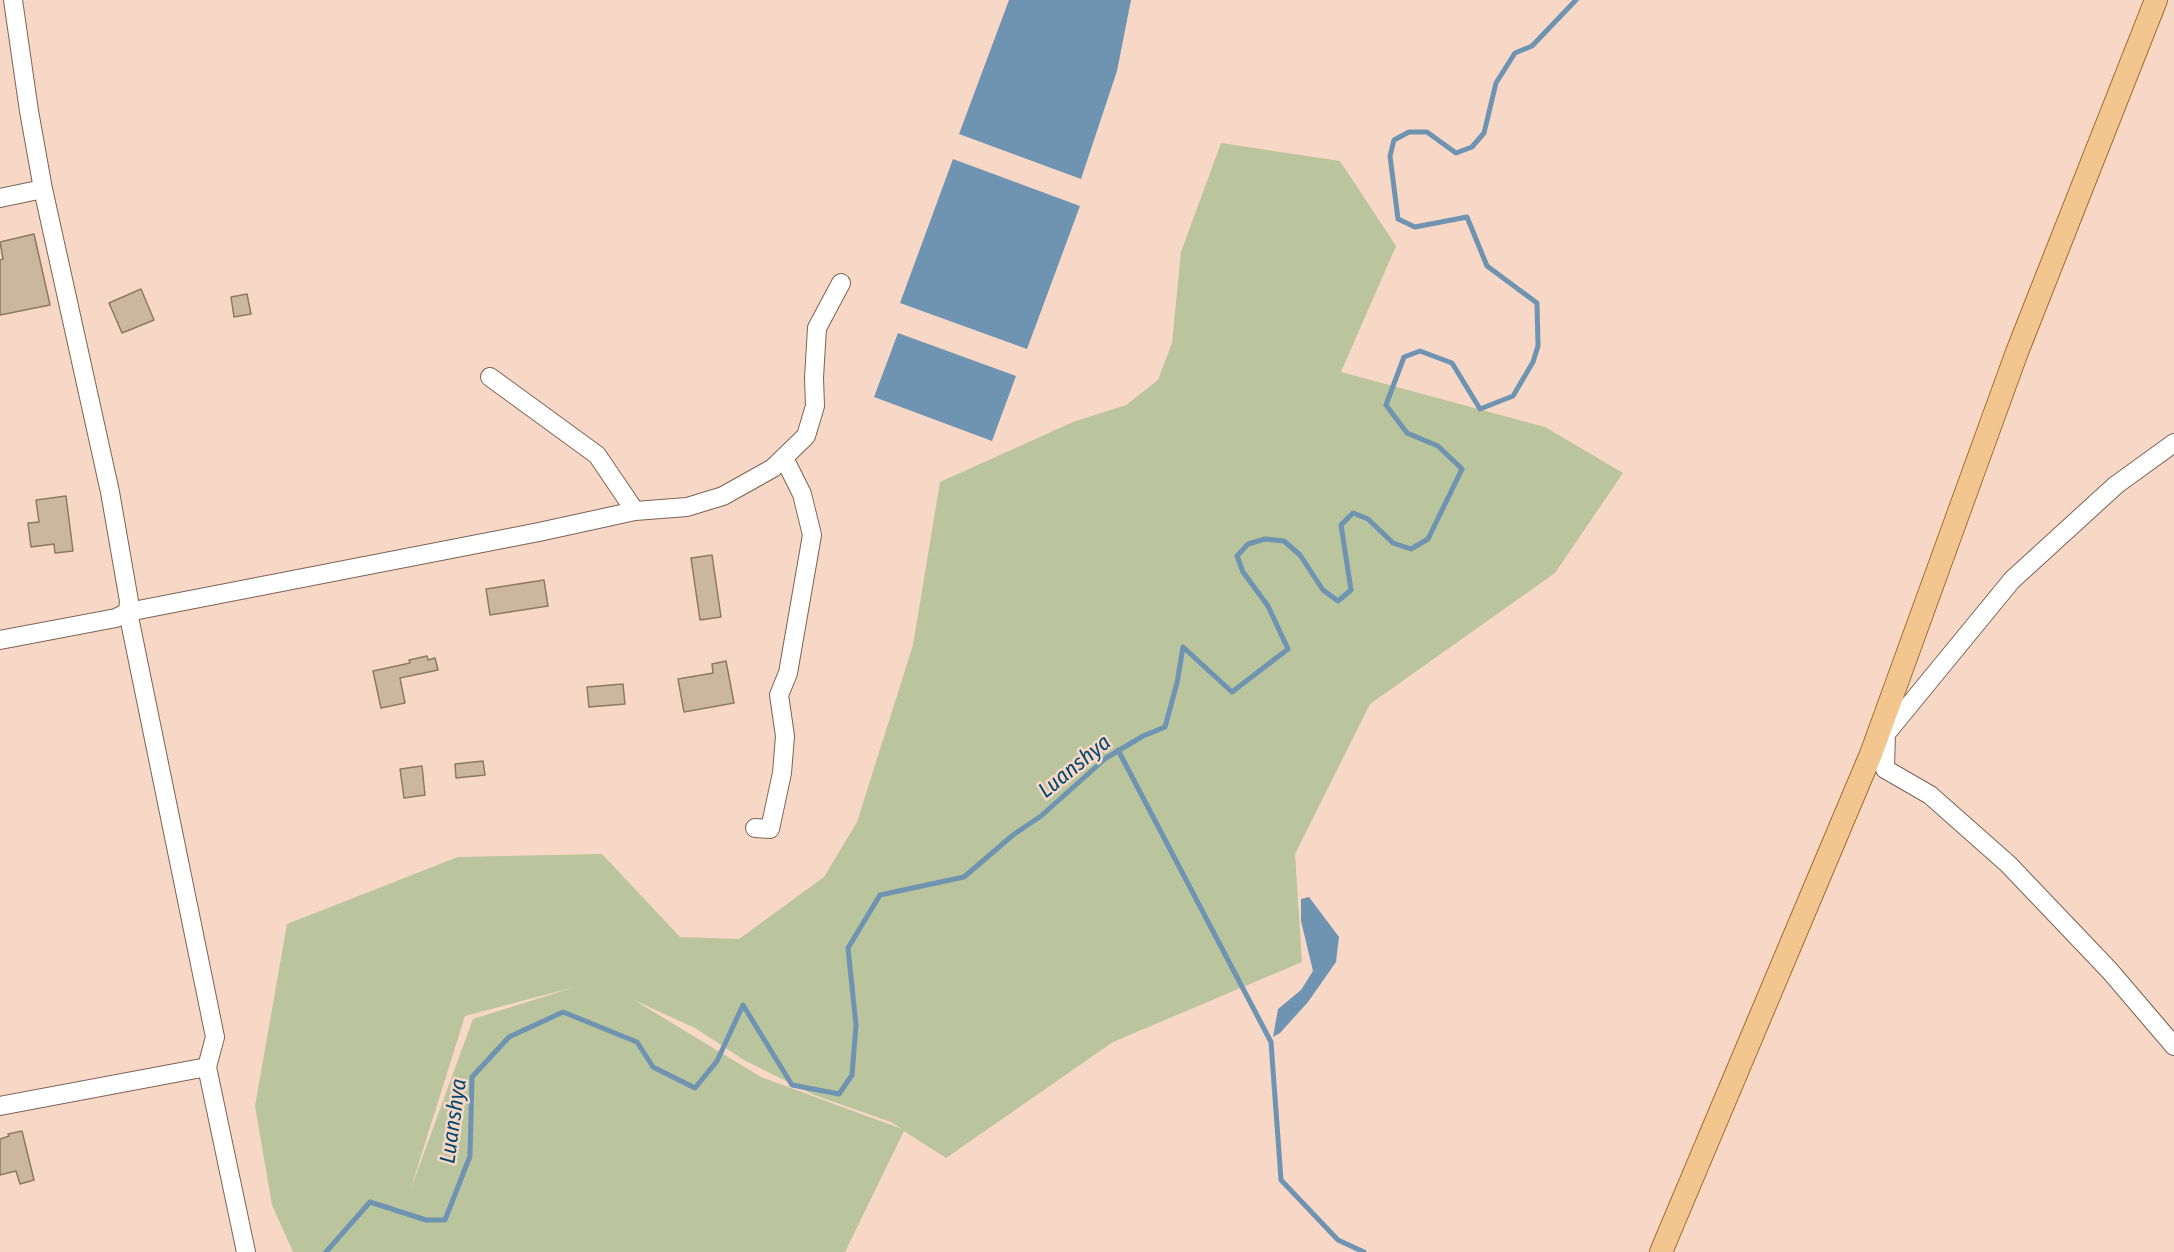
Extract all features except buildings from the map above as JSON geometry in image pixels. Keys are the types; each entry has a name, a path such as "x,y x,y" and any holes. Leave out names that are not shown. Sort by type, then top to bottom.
{"main road":[{"path":"1661,1252 1871,754 2016,352 2156,0"}],"street":[{"path":"13,0 43,189 110,492 129,601 128,612 215,1037 207,1067 246,1252"},
{"path":"0,198 43,189"},
{"path":"0,640 116,618 128,612 539,532 635,511 687,507 723,496 773,468 806,436 815,406 817,328 841,283"},
{"path":"490,377 597,455 635,511"},
{"path":"1871,754 1886,732 2012,580 2116,484 2174,443"},
{"path":"755,828 770,830 777,796 785,736 779,695 788,673 812,535 802,494 784,458"},
{"path":"1886,732 1885,769 1930,795 2008,864 2110,971 2174,1046"},
{"path":"0,1106 207,1067"}],"green space":[{"path":"1221,143 1340,161 1396,246 1341,372 1545,427 1623,473 1555,573 1370,704 1295,854 1302,962 1113,1042 946,1158 904,1131 845,1252 293,1252 272,1205 255,1106 287,924 458,857 602,854 680,937 739,939 824,877 857,822 913,645 940,482 1073,422 1126,405 1158,380 1172,343 1181,252","holes":["575,987 473,1019 410,1191 465,1016","634,1000 695,1028 744,1060 814,1095 891,1122 902,1129 761,1077"]}],"water":[{"path":"1009,0 1131,0 1117,71 1081,179 959,134"},
{"path":"953,159 1080,206 1027,349 900,303"},
{"path":"898,333 1016,376 992,441 874,397"},
{"path":"1309,897 1339,937 1336,962 1308,1002 1280,1033 1273,1037 1278,1009 1301,990 1313,971 1301,921 1301,899"}],"waterway":[{"name":"Luanshya","path":"326,1252 370,1202 426,1220 445,1220 470,1156 472,1077 509,1037 563,1012 637,1042 653,1067 695,1088 717,1061 743,1005 792,1085 839,1094 852,1075 856,1025 848,948 880,895 964,877 1013,835 1041,816 1106,758 1143,736 1165,727 1177,683 1183,647 1232,692 1288,649 1268,606 1243,572 1237,556 1248,544 1265,539 1284,541 1300,555 1323,590 1338,601 1351,590 1341,525 1353,513 1368,519 1393,543 1411,549 1428,539 1462,469 1438,446 1407,433 1386,405 1404,357 1420,351 1452,363 1480,409 1513,396 1533,362 1538,346 1537,303 1487,266 1467,217 1415,227 1398,219 1390,156 1394,140 1409,132 1427,132 1456,153 1472,147 1484,133 1496,83 1515,53 1532,46 1576,0"},
{"path":"1118,750 1271,1042 1281,1180 1338,1240 1364,1252"}]}
